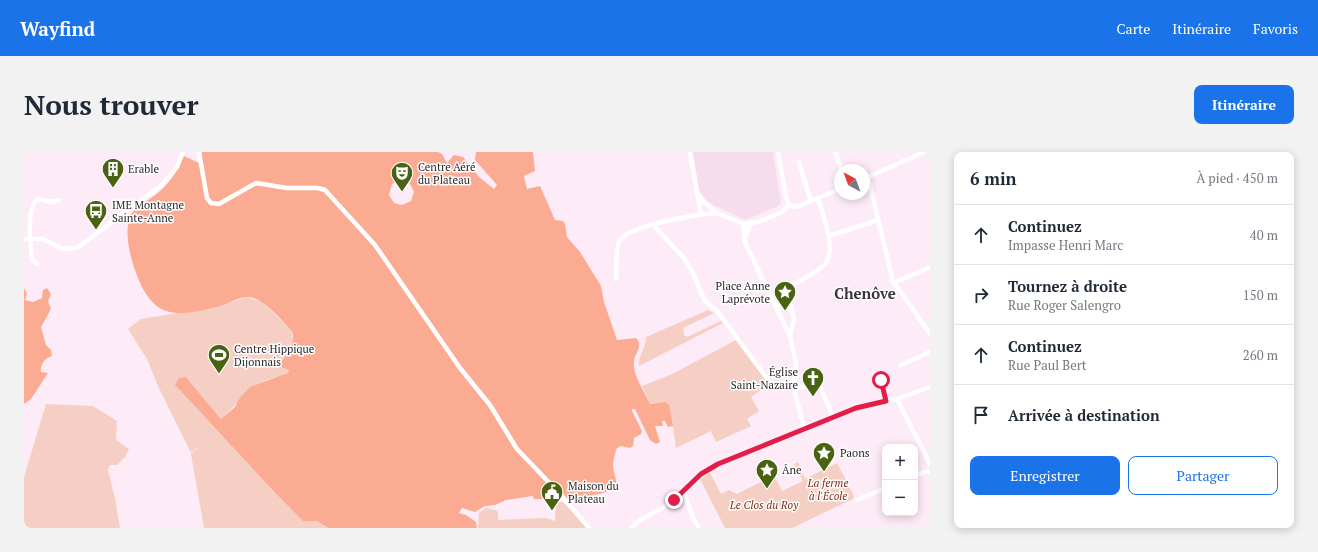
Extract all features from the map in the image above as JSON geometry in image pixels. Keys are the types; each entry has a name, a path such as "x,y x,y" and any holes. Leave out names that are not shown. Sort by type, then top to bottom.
{"street":[{"path":"27,239 43,239 63,249 77,248 162,185 177,167 183,152"},
{"path":"199,152 207,198 211,203 219,204 256,183 287,188 318,188 325,190 375,245 460,368 484,396 517,448 561,494 589,528"},
{"path":"690,152 701,214"},
{"path":"778,152 786,197 789,205"},
{"path":"835,152 840,164"},
{"path":"870,176 924,152"},
{"path":"799,162 810,202"},
{"path":"696,192 703,202 717,213 744,224 782,212 789,205"},
{"path":"789,205 796,207 834,192"},
{"path":"870,192 894,283 930,334"},
{"path":"37,264 32,260 27,239 35,202 38,199 52,202 59,200"},
{"path":"790,336 794,319 789,300 789,287 826,263 828,259 829,236 818,199"},
{"path":"616,278 620,241 630,233 648,226 654,226 682,217 717,213"},
{"path":"829,236 878,220"},
{"path":"744,236 747,234 751,223"},
{"path":"744,224 744,236 790,336 796,364 794,389 804,428"},
{"path":"654,226 682,257 692,271 705,301 717,311 771,384"},
{"path":"894,283 930,267"},
{"path":"775,306 789,300"},
{"path":"901,365 930,352"},
{"path":"876,377 881,380 886,401"},
{"path":"794,389 819,383 834,417"},
{"path":"631,528 637,522 684,493 707,470 778,442 804,428 856,408 897,399 930,387"},
{"path":"897,399 930,464"},
{"path":"918,474 930,471"},
{"path":"857,500 882,489"},
{"path":"684,493 693,518 699,528"}],"shaded area":[{"path":"202,152 438,152 442,154 447,163 454,155 463,157 479,177 494,189 497,185 475,160 476,152 533,152 535,171 524,176 527,189 540,186 555,220 563,221 565,224 567,237 580,252 601,286 604,302 617,340 636,338 638,341 639,347 634,361 637,378 650,404 665,402 669,405 673,426 668,427 665,421 662,421 663,426 655,426 660,442 656,444 650,440 635,409 632,409 642,431 641,434 634,438 633,446 630,448 621,446 617,448 613,466 616,484 612,489 604,493 579,497 534,499 533,496 506,500 495,505 485,506 475,512 462,508 459,513 466,515 476,522 477,528 328,528 317,521 303,521 270,488 175,385 179,378 186,377 221,419 235,407 239,399 250,387 288,373 289,370 278,366 293,340 292,331 259,300 247,297 205,310 179,313 168,312 151,300 143,289 132,260 128,245 128,223 132,213 139,206 157,194 168,183 177,171 184,156 201,164","holes":["401,180 409,182 414,192 411,201 402,205 394,203 389,195 392,184"]},
{"path":"693,152 773,152 781,203 776,207 745,220 708,202 699,191"},
{"path":"24,288 27,294 25,300 33,302 42,298 43,290 47,288 51,294 48,301 51,309 41,327 46,345 51,350 52,356 47,358 41,366 41,372 48,373 31,399 24,404"}],"green space":[{"name":"Centre Hippique Dijonnais","path":"246,297 262,302 292,331 293,340 278,366 289,370 288,373 264,381 255,387 221,419 186,377 231,443 272,487 327,528 204,528 191,454 202,444 191,453 158,386 147,359 128,329 141,319 222,306"},
{"path":"708,310 714,313 683,328 684,335 687,337 721,321 723,323 639,366 646,337"},
{"path":"736,340 770,384 751,397 759,411 747,419 751,426 716,442 711,431 676,448 673,426 665,402 650,404 642,386 672,374"},
{"path":"46,404 93,406 117,421 116,440 129,449 125,457 117,465 110,465 108,470 120,528 24,528 24,477"},
{"name":"Le Clos du Roy","path":"798,462 805,479 837,463 854,496 853,499 792,528 725,528 700,479 709,471 721,494 729,490 737,494 774,475 782,491 803,481 794,464"},
{"path":"563,502 587,528 478,528 479,513 486,508 498,511 498,520 546,518 555,521 556,503"}],"place":[{"name":"Erable","path":"113,188"},
{"name":"Centre Aéré du Plateau","path":"402,192"},
{"name":"IME Montagne Sainte-Anne","path":"96,230"},
{"name":"Place Anne Laprévote","path":"785,312"},
{"name":"Centre Hippique Dijonnais","path":"219,374"},
{"name":"Église Saint-Nazaire","path":"813,398"},
{"name":"Paons","path":"824,472"},
{"name":"Âne","path":"767,490"},
{"name":"Maison du Plateau","path":"552,512"}],"district":[{"name":"Chenôve","path":"865,294"}],"route":[{"path":"674,500 684,493 701,474 718,464 778,442 804,428 810,427 856,408 886,401 881,380"}],"park label":[{"name":"La ferme à l'École","path":"828,489"}]}
